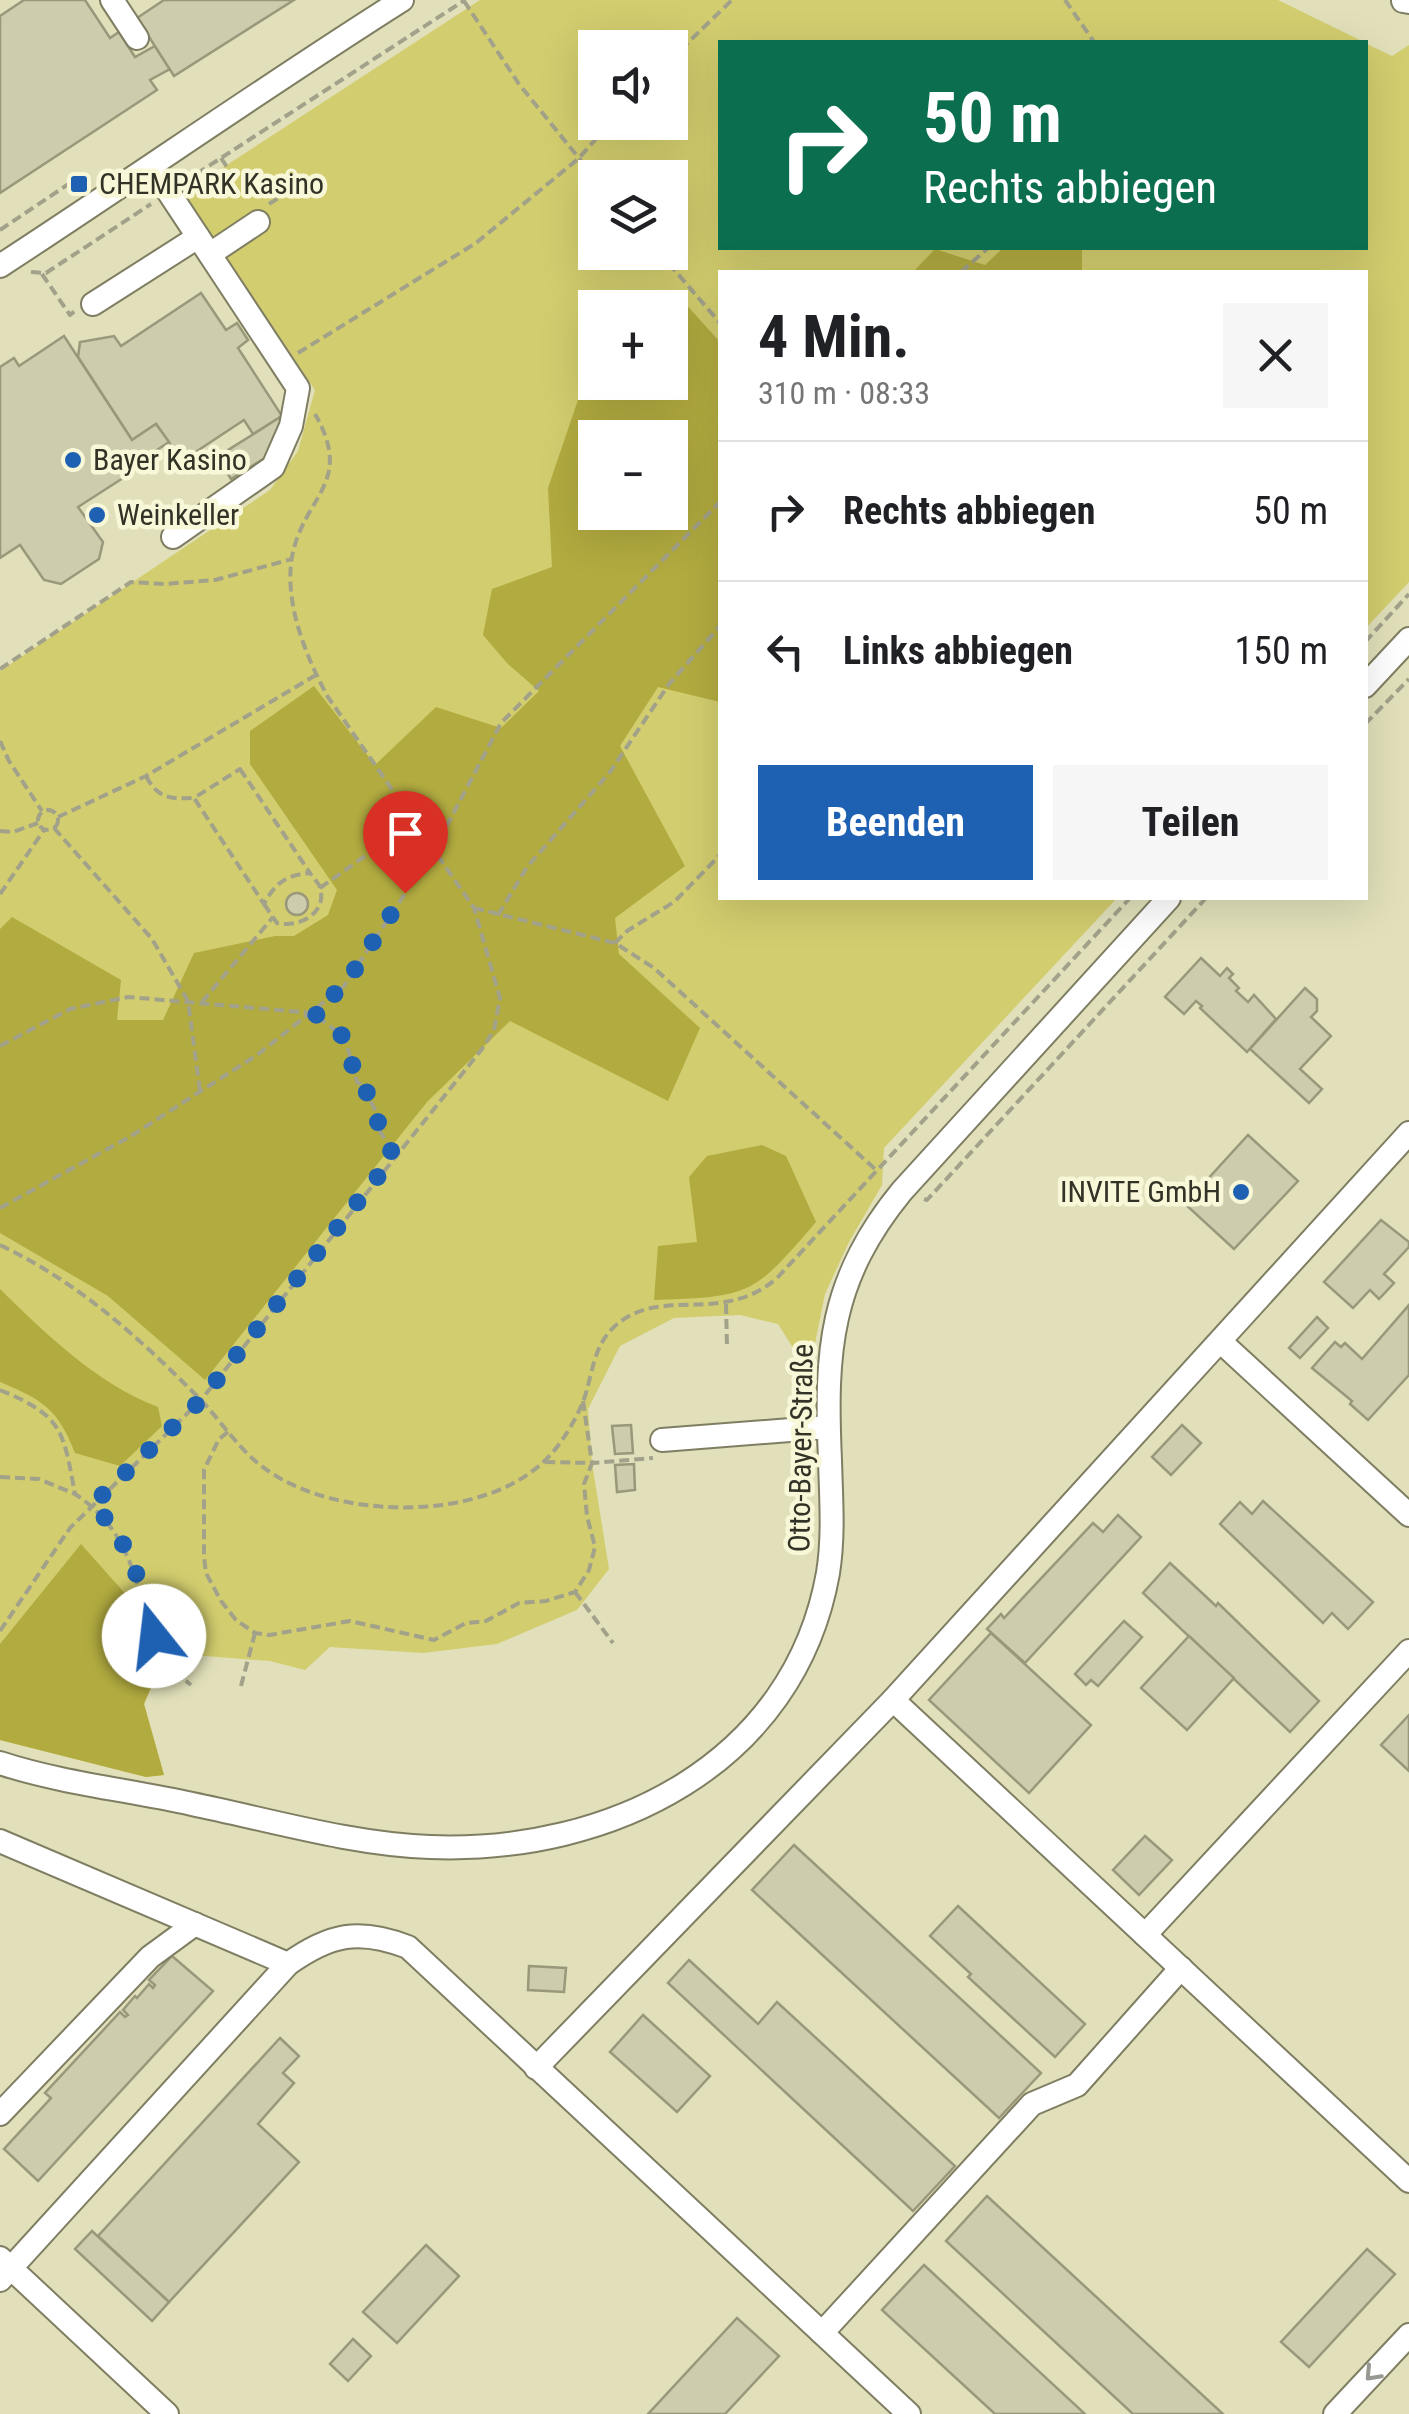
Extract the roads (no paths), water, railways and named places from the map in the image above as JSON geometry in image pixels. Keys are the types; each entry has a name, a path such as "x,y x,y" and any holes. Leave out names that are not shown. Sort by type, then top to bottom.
{"street":[{"path":"112,0 137,38"},
{"path":"10,269 255,93 402,0"},
{"path":"152,167 298,388 292,426 273,467 173,537"},
{"path":"94,304 262,214"},
{"path":"1368,683 1409,638"},
{"name":"Otto-Bayer-Straße","path":"0,1763 396,1844 502,1844 571,1832 632,1812 683,1787 727,1754 765,1715 795,1669 816,1621 828,1570 832,1518 830,1344 844,1289 868,1237 902,1190 1167,900"},
{"path":"536,2068 893,1700 1409,1134"},
{"path":"1221,1342 1409,1515"},
{"path":"662,1448 828,1427"},
{"path":"1144,1935 1409,1651"},
{"path":"893,1700 1409,2181"},
{"path":"0,1841 288,1964"},
{"path":"0,2114 150,1957 194,1924"},
{"path":"167,2414 4,2269 288,1964 338,1938 380,1936 408,1947 909,2414"},
{"path":"822,2333 1032,2104 1077,2086 1181,1968"},
{"path":"1334,2414 1409,2335"}],"place":[{"name":"CHEMPARK Kasino","path":"79,184"},
{"name":"Bayer Kasino","path":"73,460"},
{"name":"Weinkeller","path":"97,515"},
{"name":"INVITE GmbH","path":"1241,1192"}]}
